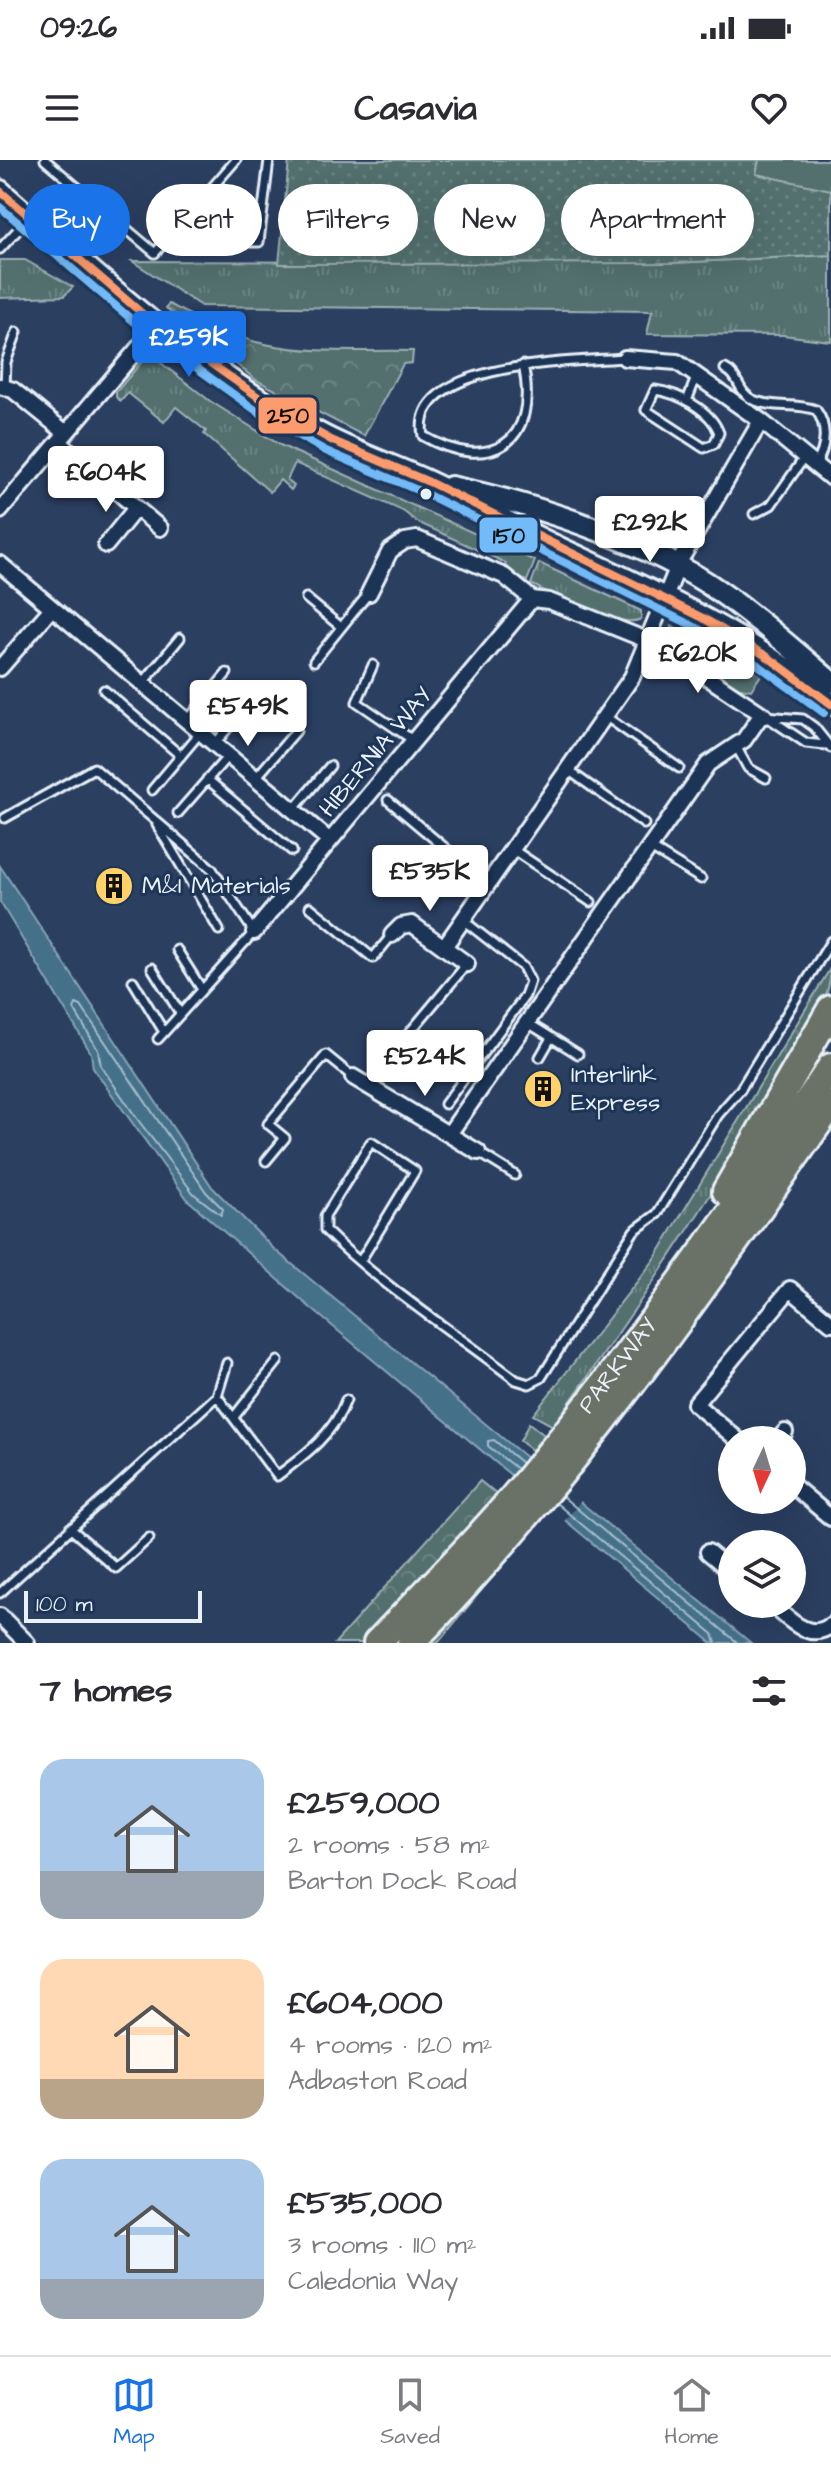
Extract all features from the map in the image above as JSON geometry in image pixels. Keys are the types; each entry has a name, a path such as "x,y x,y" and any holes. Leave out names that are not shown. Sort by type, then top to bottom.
{"highway":[{"path":"636,1338 785,1093 831,1009"},
{"name":"PARKWAY","path":"564,1451 636,1338 728,1216 831,1067"},
{"name":"PARKWAY","path":"411,1643 516,1509 709,1282 831,1105"},
{"path":"709,1282 831,1133"},
{"name":"PARKWAY","path":"377,1643 516,1509"}],"main road":[{"path":"0,191 24,212"},
{"path":"75,256 157,326 229,381 276,411 668,597 750,643 831,704"},
{"path":"431,483 472,491 576,524 679,566 730,599 831,682"}],"street":[{"path":"0,511 157,326"},
{"path":"625,358 664,359 697,375 761,421 831,478"},
{"path":"2,386 63,437 160,528"},
{"path":"444,947 632,677 679,566 761,421"},
{"path":"106,545 136,508"},
{"path":"369,593 390,551 405,541 417,539 504,576 532,599 549,601 649,640 764,715 749,735 708,764 449,1134"},
{"path":"0,564 330,841"},
{"name":"HIBERNIA WAY","path":"254,932 532,599"},
{"path":"0,668 52,608"},
{"path":"392,935 401,926 412,924 467,964"},
{"path":"353,1077 478,1152"},
{"path":"721,1426 695,1404 790,1289 831,1323"},
{"path":"806,1497 831,1518"},
{"path":"708,1552 718,1560"},
{"path":"0,1616 27,1643"},
{"path":"788,1618 802,1630 817,1632 831,1625"}],"lane":[{"path":"45,160 146,245"},
{"path":"215,184 236,160"},
{"path":"262,217 269,160"},
{"path":"0,249 24,223"},
{"path":"2,386 6,362 17,332"},
{"path":"523,365 529,393 527,410 506,446 491,453 474,452 440,446 423,436 422,422 429,400 446,386 523,365 625,358"},
{"path":"725,369 736,376 741,392 753,400 809,407 827,426 821,456 809,462 771,505 754,514"},
{"path":"687,401 697,375"},
{"path":"655,390 687,401 715,421 719,433 714,444 704,448 689,441 646,410 655,390"},
{"path":"314,661 369,593"},
{"path":"306,598 341,627"},
{"path":"142,684 180,638"},
{"path":"373,665 357,702 414,741"},
{"path":"187,721 227,673"},
{"path":"104,690 181,756"},
{"path":"214,745 254,696"},
{"path":"764,715 806,743 828,746"},
{"path":"764,715 803,719 814,727 828,746"},
{"path":"605,716 679,768"},
{"path":"255,779 296,731"},
{"path":"152,790 200,733"},
{"path":"736,746 748,768 766,778"},
{"path":"178,813 228,756"},
{"path":"293,810 330,766"},
{"path":"5,818 94,768 212,869 254,932 161,1035 133,981"},
{"path":"568,770 644,824"},
{"path":"207,779 292,851"},
{"path":"388,800 488,884"},
{"path":"153,818 219,930"},
{"path":"649,847 701,879"},
{"path":"512,849 591,902"},
{"path":"310,907 373,958 392,935"},
{"path":"445,1104 525,996 530,981 523,967 463,920"},
{"path":"361,1260 415,1171 371,1142 322,1224 335,1240 516,1380 529,1384 541,1378 634,1231 657,1214 718,1115 740,1090 831,941"},
{"path":"177,950 201,988"},
{"path":"395,1050 467,964"},
{"path":"152,968 180,1013"},
{"path":"526,1022 578,1054"},
{"path":"540,1057 551,1038"},
{"path":"266,1161 285,1138 268,1124 326,1055 353,1077"},
{"path":"478,1152 515,1175"},
{"path":"234,1417 278,1361"},
{"path":"0,1593 217,1396 227,1363"},
{"path":"217,1396 277,1476 311,1451 340,1418 346,1400"},
{"path":"70,1528 116,1568 149,1538"}],"green space":[{"path":"289,160 831,160 831,255 672,263 279,264 280,256 418,256 418,184 287,184"},
{"path":"759,160 831,160 831,190 756,174"},
{"path":"831,255 831,341 783,335 647,334 652,311 201,306 132,261 672,263"},
{"path":"0,260 25,260 73,287 64,296 0,298"},
{"path":"169,304 252,341 320,350 413,351 412,363 403,364 364,436 256,380 166,308"},
{"path":"152,356 210,401 280,445 535,561 527,581 503,571 506,563 417,522 403,511 295,463 287,480 294,486 291,490 280,480 270,492 176,407 164,422 128,393 121,401 116,397 116,392 146,357"},
{"path":"539,563 641,611 641,619 618,620 603,616 531,584"},
{"path":"672,626 728,653 761,675 751,690 735,687 671,643 669,632"},
{"path":"831,967 826,995 814,1023 672,1254 553,1426 533,1415 654,1260"},
{"path":"529,1423 544,1435 532,1450 520,1441"},
{"path":"480,1481 497,1495 460,1545 365,1643 335,1643"},
{"path":"544,1514 438,1643 418,1643"}],"water":[{"path":"0,866 212,1187 275,1250 751,1643 712,1643 306,1304 188,1200 93,1068 91,1053 0,902"}],"pier":[{"path":"570,1487 583,1498 562,1524 550,1513"}],"transit line":[{"name":"250","path":"0,191 152,322 274,408 331,440 429,482 703,618 768,657 831,704"},
{"name":"150","path":"0,207 145,331 268,419 326,451 424,493 697,628 761,667 824,713"}],"place":[{"name":"M&I Materials","path":"114,886"},
{"name":"Interlink Express","path":"543,1089"}]}
